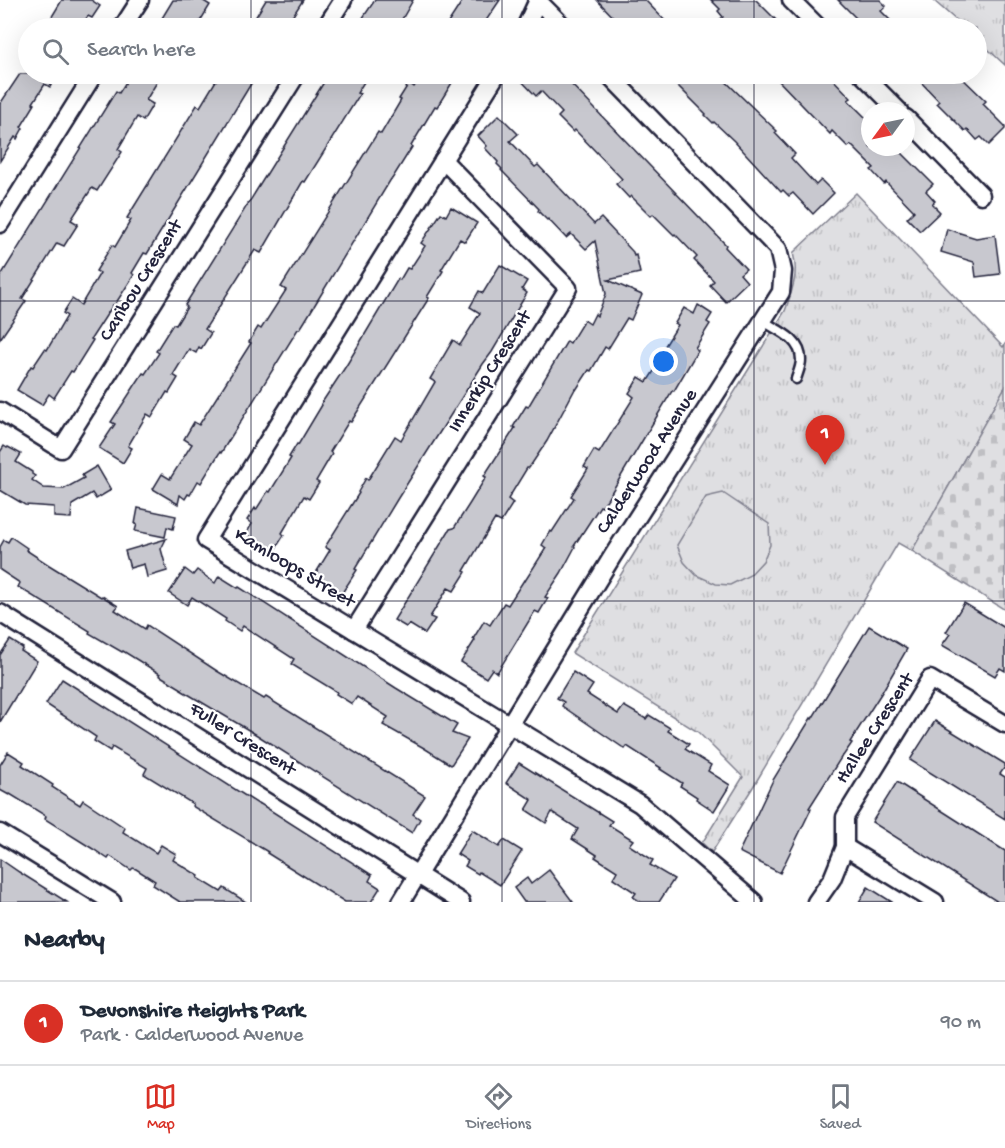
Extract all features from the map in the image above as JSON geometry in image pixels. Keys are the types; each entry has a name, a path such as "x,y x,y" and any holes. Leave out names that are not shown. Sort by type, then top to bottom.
{"street":[{"path":"128,18 140,0"},
{"path":"331,18 343,0"},
{"path":"530,18 538,0 555,18"},
{"path":"791,0 809,18"},
{"path":"0,224 88,84"},
{"name":"Caribou Crescent","path":"0,411 61,449 291,84"},
{"name":"Kamloops Street","path":"491,84 206,540 640,804 754,902"},
{"name":"Calderwood Avenue","path":"401,902 612,557 781,292 783,271 778,249 618,84"},
{"path":"872,84 890,102"},
{"path":"915,127 981,195"},
{"name":"Innerkip Crescent","path":"354,630 568,288 443,160"},
{"name":"Fuller Crescent","path":"0,613 461,902"},
{"name":"Hallee Crescent","path":"816,902 832,879 845,847 845,817 930,679 1005,724"},
{"path":"0,833 112,902"},
{"path":"845,847 935,902"}],"lane":[{"path":"763,321 791,338 799,350 802,362 796,379"}],"green space":[{"path":"933,0 1005,0 1005,65 987,48 987,18 954,18"},
{"path":"856,193 1003,347 1005,344 1005,387 912,551 898,543 712,852 702,843 743,777 698,732 572,653 785,311 795,275 793,253"},
{"path":"1005,387 1005,610 912,551"},
{"path":"723,493 769,524 770,545 763,561 750,575 730,585 716,584 696,575 684,562 677,545 706,497"}],"building":[{"path":"62,0 91,0 100,6 92,18 88,16 87,18 51,18"},
{"path":"173,0 202,0 210,5 202,18 162,18"},
{"path":"266,0 303,0 291,18 255,18"},
{"path":"375,0 413,0 403,18 363,18"},
{"path":"463,0 500,0 488,18 451,18"},
{"path":"597,0 645,0 662,18 614,18"},
{"path":"711,0 756,0 774,18 722,18 718,11 720,9"},
{"path":"838,0 880,0 886,6 881,11 888,18 856,18"},
{"path":"18,77 18,84 45,84 33,103 35,104 21,127 23,128 17,139 15,137 0,161 0,104"},
{"path":"125,84 156,84 146,100 153,104 143,121 137,117 118,149 122,152 97,191 92,188 71,220 78,224 64,246 57,243 22,299 26,301 0,339 0,277 116,91 119,93"},
{"path":"214,84 251,84 147,254 144,253 132,273 134,275 91,339 93,340 73,372 71,371 54,398 49,394 42,405 17,390 31,366 33,367 45,349 47,350 67,316 63,313 72,299 81,305 100,273 96,271 112,245 115,247 131,220 127,218 197,105 200,107"},
{"path":"323,84 363,84 357,93 360,94 305,182 303,181 261,253 255,250 205,329 211,333 201,349 199,347 196,353 189,349 173,375 178,378 169,393 167,392 152,417 147,414 128,446 132,448 123,463 99,448 115,424 111,422 159,353 156,351 173,324 176,325 187,307 185,305"},
{"path":"408,84 414,87 416,84 451,84 437,107 435,106 305,321 221,453 201,483 198,481 190,495 188,494 185,499 180,495 178,504 153,489 162,474 170,479 192,444 184,439 194,422 199,425 251,343 249,342 258,327 261,329 286,290 281,287 378,132 381,134"},
{"path":"525,84 571,84 726,245 725,247 746,269 740,274 747,282 726,302 710,285 714,281 694,260 697,257 653,214 651,216 631,196 629,198 616,184 622,179 575,130 573,132 558,117 562,113 541,91 536,96"},
{"path":"676,84 728,84 777,131 775,133 795,154 791,158 816,185 821,180 834,193 813,214 793,193 789,196 783,190 781,192"},
{"path":"782,84 838,84 851,98 848,100 861,113 861,155 851,145 848,147 832,131 830,134"},
{"path":"923,84 968,84 986,101 983,104 1005,126 1005,129 989,145 981,137 977,140 937,103 939,101"},
{"path":"499,115 518,134 510,141 535,167 538,165 594,224 601,218 633,252 634,256 636,255 640,273 608,280 642,295 631,320 627,318 608,349 605,347 591,371 589,370 575,389 547,441 508,499 513,503 501,522 495,519 454,591 448,588 430,617 435,619 425,634 409,624 406,627 394,620 450,529 454,528 470,503 486,477 484,476 515,428 513,427 526,406 528,407 567,341 570,343 584,320 590,324 595,314 597,316 606,294 595,241 586,249 571,234 566,238 501,170 498,162 485,148 487,146 478,136"},
{"path":"862,156 905,156 933,184 926,191 935,201 932,204 940,212 920,231 907,218 914,211 871,170 874,168"},
{"path":"451,207 477,223 465,242 460,239 441,270 443,271 427,297 429,298 330,452 332,454 316,481 319,483 309,499 304,496 274,551 246,534 252,524 247,520 268,491 270,492 398,279 400,280 407,268 410,269 425,246 421,243 441,213 446,216"},
{"path":"947,229 976,238 995,235 1000,274 976,277 974,262 941,252"},
{"path":"500,265 527,281 522,289 527,293 492,352 398,498 342,593 314,576 330,550 325,547 366,478 368,480 395,436 401,440 435,382 430,379 453,340 460,345 480,313 470,307 479,291 483,293"},
{"path":"698,305 712,314 707,322 710,324 695,348 698,350 608,498 602,507 600,506 574,546 561,573 545,597 548,598 539,613 535,611 497,673 492,669 486,678 461,662 475,640 473,639 484,621 490,625 504,603 508,605 525,581 546,548 542,545 550,531 552,532 574,498 571,496 588,469 584,467 594,450 599,453 634,397 629,393 639,377 647,382 666,352 663,349 678,325 675,323 684,308 694,314"},
{"path":"4,446 21,454 16,462 32,472 35,476 32,480 44,488 64,489 84,478 82,475 97,466 111,490 96,499 92,493 72,505 71,518 54,517 54,507 25,505 0,490 0,452"},
{"path":"138,508 176,516 173,529 167,527 165,537 135,531"},
{"path":"11,537 49,565 118,606 115,610 145,629 147,625 217,671 264,699 266,697 425,796 413,814 420,819 412,833 18,587 20,583 0,570 0,547 4,540 8,542"},
{"path":"166,539 161,549 167,571 147,577 144,564 130,568 125,551"},
{"path":"185,569 193,575 197,570 215,583 219,576 239,587 457,725 452,733 468,739 451,765 383,725 388,717 357,697 352,704 336,694 337,692 291,664 294,659 243,626 240,631 192,597 187,605 169,593"},
{"path":"964,603 1005,628 1005,671 1000,668 995,676 942,645 950,634 946,632"},
{"path":"869,626 907,649 850,742 852,743 809,808 811,809 780,873 739,852 773,780"},
{"path":"10,640 23,648 21,651 37,661 0,722 0,655"},
{"path":"573,672 593,685 587,694 618,714 624,706 646,719 649,715 670,728 668,731 689,744 685,749 711,765 708,771 730,785 714,811 696,799 697,797 680,786 682,783 661,768 627,746 625,749 562,706 564,702 557,698"},
{"path":"62,679 372,875 369,881 380,888 371,902 345,902 144,774 147,768 112,747 110,751 94,741 96,737 46,704"},
{"path":"935,721 1005,764 1000,774 1005,777 1005,819 910,760"},
{"path":"8,752 24,762 22,765 53,785 52,787 80,805 83,800 125,828 123,832 156,853 161,845 176,854 173,860 199,876 198,878 221,892 224,888 246,902 180,902 153,885 155,881 136,869 131,870 110,856 108,859 45,819 46,816 0,790 0,765"},
{"path":"519,763 612,821 609,825 633,840 629,845 653,860 650,865 674,879 659,902 641,902 633,897 636,893 613,878 617,871 572,839 578,829 552,812 546,823 526,810 532,800 506,783"},
{"path":"897,782 1005,851 1005,902 998,902 872,822"},
{"path":"472,830 499,847 504,840 522,851 500,885 465,866 468,861 457,854"},
{"path":"0,859 19,872 67,902 0,902"},
{"path":"549,870 573,902 524,902 514,888 527,878 531,884"},
{"path":"868,887 892,902 859,902"}],"place":[{"name":"Devonshire Heights Park","path":"825,465"}]}
